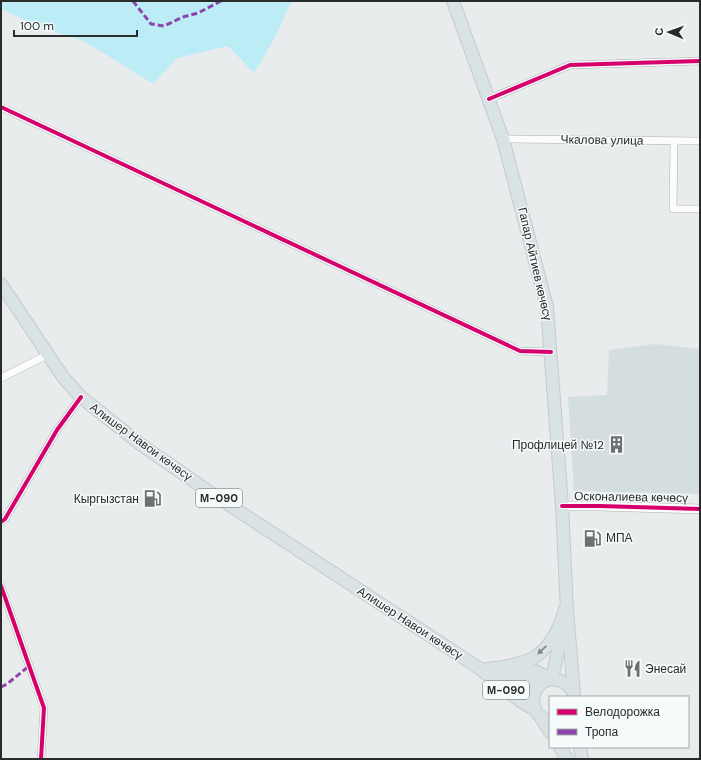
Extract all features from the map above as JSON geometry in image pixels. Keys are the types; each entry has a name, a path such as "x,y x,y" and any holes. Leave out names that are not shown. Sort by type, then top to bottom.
{"main road":[{"name":"Гапар Айтиев көчөсү","path":"453,1 503,139 547,307 562,506 566,607 574,696"},
{"name":"Алишер Навои көчөсү","path":"2,287 63,377 81,397 140,444 483,669 519,700 542,716"},
{"name":"Гапар Айтиев көчөсү","path":"547,681 566,607"},
{"path":"483,669 502,667 529,660 542,651 557,630 566,607"},
{"path":"502,667 532,670 541,673 547,681"},
{"name":"Алишер Навои көчөсү","path":"483,669 547,681"},
{"name":"М-090","path":"549,730 533,698 536,690 547,681 560,680 567,684 574,696"},
{"path":"560,748 566,759"},
{"path":"580,748 582,759"}],"street":[{"path":"489,99 570,65 700,61"},
{"path":"1,107 520,352 551,352"},
{"name":"Чкалова улица","path":"503,139 700,141"},
{"path":"674,141 673,209 700,209"},
{"path":"1,378 47,355"},
{"path":"1,522 5,518 57,430 81,397"},
{"name":"Осконалиева көчөсү","path":"562,506 700,509"},
{"path":"1,586 44,708 41,759"}],"shaded area":[{"path":"1,1 292,1 273,41 254,73 228,46 177,58 153,84 84,41 40,27 1,9"},
{"path":"655,344 700,349 700,494 574,491 568,397 607,395 609,350"}],"marked path":[{"path":"133,1 151,24 164,26 183,17 198,13 221,1"},
{"path":"1,687 29,666"}],"cycle path":[{"path":"489,99 570,65 700,61"},
{"path":"1,107 520,351 551,352"},
{"path":"1,522 5,519 57,430 81,397"},
{"path":"562,506 700,509"},
{"path":"1,586 44,708 41,759"}],"place":[{"name":"Профлицей №12","path":"617,445"},
{"name":"Кыргызстан","path":"152,499"},
{"name":"МПА","path":"593,538"},
{"name":"Энесай","path":"632,669"}]}
